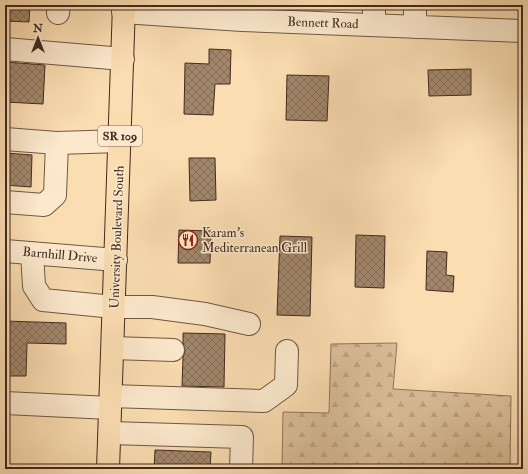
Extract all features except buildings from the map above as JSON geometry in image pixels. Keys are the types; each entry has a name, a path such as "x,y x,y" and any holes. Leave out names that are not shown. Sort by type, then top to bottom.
{"main road":[{"name":"University Boulevard South","path":"108,469 124,8"}],"street":[{"path":"415,5 415,27"},
{"name":"Bennett Road","path":"124,8 374,15 415,27 523,31"},
{"path":"5,50 123,59"},
{"path":"5,139 57,143 120,142"},
{"path":"5,202 44,205 55,195 57,143"},
{"name":"Barnhill Drive","path":"5,250 116,260"},
{"path":"32,253 34,286 42,300 114,307 152,307 206,314 248,324"},
{"path":"113,348 173,350"},
{"path":"5,403 264,401 286,385 287,351"},
{"path":"110,433 242,437 241,469"}],"green space":[{"path":"397,343 393,389 511,396 510,469 282,469 283,412 329,413 331,344"}],"place":[{"name":"Karam's Mediterranean Grill","path":"188,240"}]}
